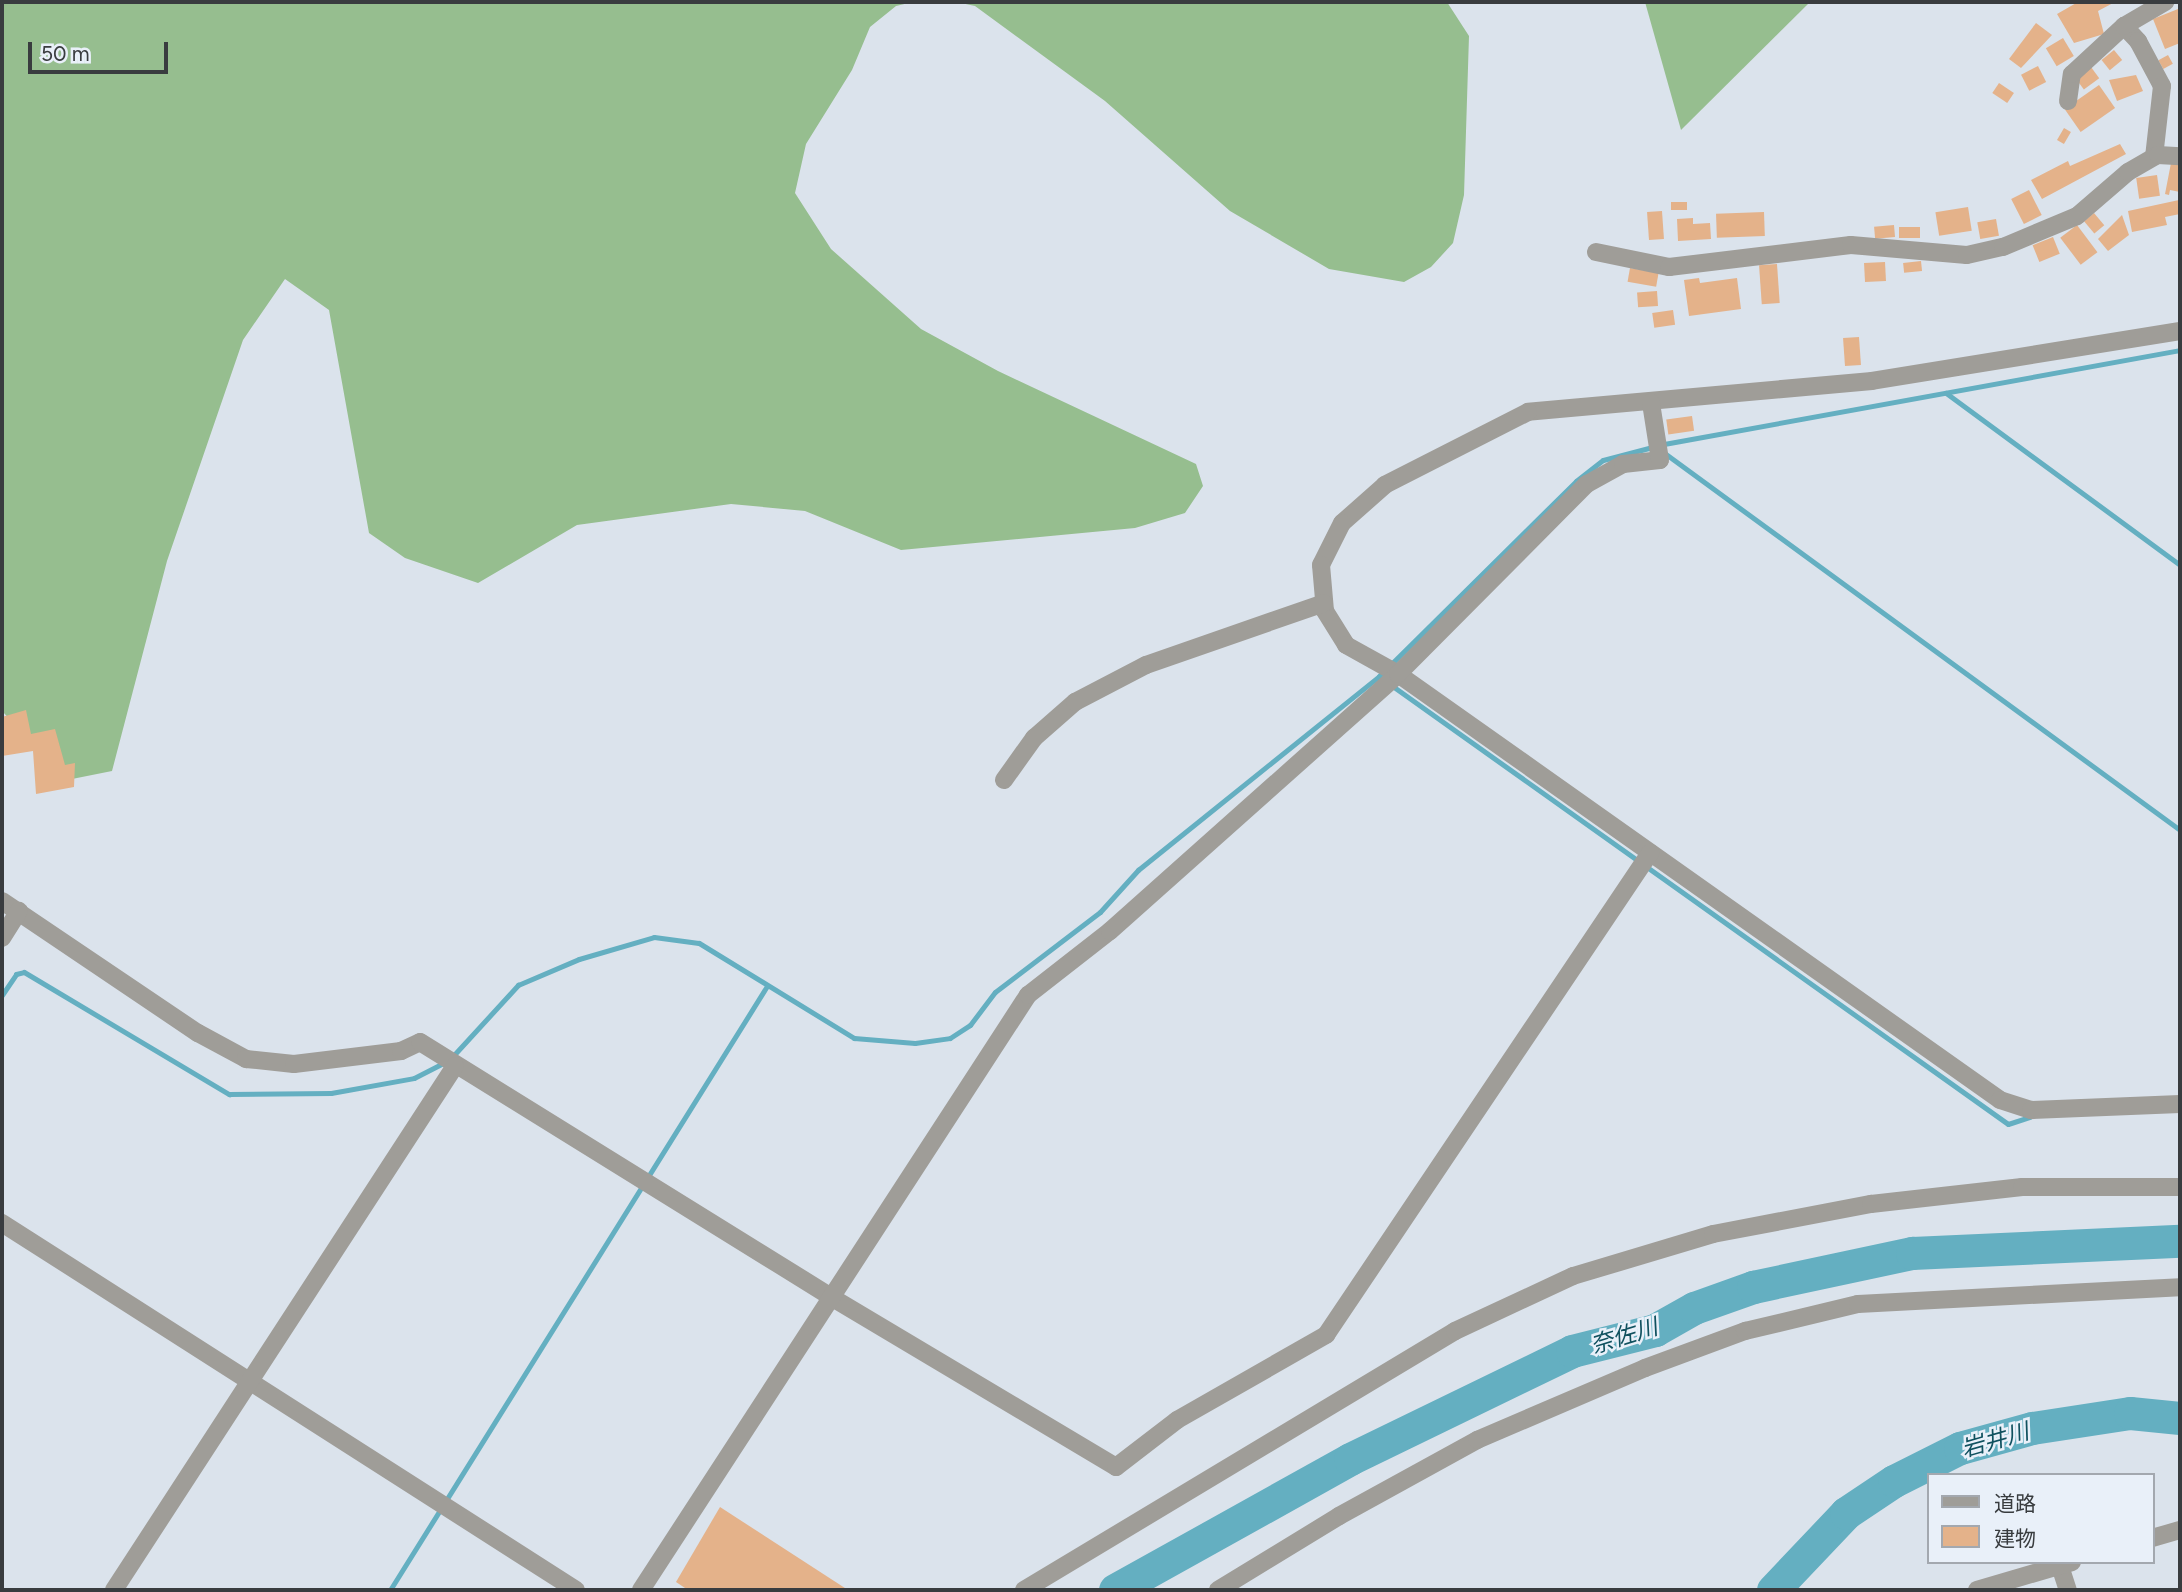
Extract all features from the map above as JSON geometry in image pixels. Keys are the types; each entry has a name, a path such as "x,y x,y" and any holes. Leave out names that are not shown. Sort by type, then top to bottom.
{"street":[{"path":"2067,101 2072,74 2124,26 2165,2"},
{"path":"2124,26 2138,41 2162,86 2154,157"},
{"path":"1596,252 1670,267 1852,245 1967,255 2003,247 2077,216 2128,172 2154,157 2180,156"},
{"path":"2180,331 1872,381 1528,412 1385,485 1342,523 1321,565 1324,603 1346,645 1398,674 2000,1100 2031,1110 2180,1104"},
{"path":"641,1590 1035,987 1110,931 1398,674 1587,484 1623,464 1660,460 1651,403"},
{"path":"1004,780 1034,738 1075,702 1146,665 1324,603"},
{"path":"2,901 198,1033 246,1059 294,1064 401,1051 420,1042 831,1297 1116,1467 1177,1420 1326,1335 1650,853"},
{"path":"2,938 19,911"},
{"path":"114,1590 455,1066"},
{"path":"1024,1590 1455,1331 1573,1276 1713,1234 1871,1204 2022,1187 2180,1187"},
{"path":"2,1223 576,1590"},
{"path":"1218,1590 1339,1516 1477,1440 1645,1367 1745,1331 1883,1301 2180,1287"},
{"path":"2154,1537 2180,1530"},
{"path":"1978,1590 2066,1564 2068,1590"}],"green space":[{"path":"2,2 913,2 896,6 870,27 852,70 806,144 795,193 831,249 921,329 998,371 1196,464 1203,486 1185,513 1135,528 901,550 805,511 731,504 577,525 478,583 405,558 369,533 329,310 285,279 243,340 167,561 112,771 67,780 2,711"},
{"path":"956,2 1447,2 1469,36 1464,195 1453,243 1431,267 1404,282 1329,269 1230,211 1105,101 975,6"},
{"path":"1645,2 1810,2 1681,130"}],"building":[{"path":"2078,2 2115,2 2098,11 2104,34 2074,43 2057,14"},
{"path":"2178,9 2180,43 2165,49 2153,19"},
{"path":"2036,23 2052,35 2021,68 2009,59"},
{"path":"2063,38 2074,56 2057,66 2046,48"},
{"path":"2114,50 2122,60 2110,70 2102,60"},
{"path":"2168,55 2173,64 2163,69 2158,60"},
{"path":"2038,66 2046,82 2029,91 2021,75"},
{"path":"2091,67 2099,78 2084,89 2076,78"},
{"path":"2136,75 2143,91 2117,101 2109,80"},
{"path":"1999,83 2014,93 2007,103 1992,93"},
{"path":"2099,85 2115,108 2081,132 2065,109"},
{"path":"2064,128 2071,132 2064,144 2057,140"},
{"path":"2120,144 2126,154 2042,199 2031,180 2068,161 2070,166"},
{"path":"2171,163 2180,165 2180,192 2170,190 2169,195 2165,194"},
{"path":"2157,175 2160,196 2139,199 2136,178"},
{"path":"2029,190 2042,215 2024,224 2011,199"},
{"path":"2179,200 2180,214 2165,217 2167,225 2132,232 2128,211"},
{"path":"1671,202 1687,202 1687,210 1671,210"},
{"path":"1968,207 1972,231 1939,236 1935,212"},
{"path":"1662,211 1664,239 1649,240 1647,212"},
{"path":"1764,212 1765,236 1717,238 1716,214"},
{"path":"2094,213 2104,225 2094,234 2084,221"},
{"path":"2122,215 2129,235 2108,251 2098,239"},
{"path":"1693,218 1693,224 1710,223 1711,239 1678,241 1677,219"},
{"path":"1996,219 1999,236 1980,239 1977,222"},
{"path":"1894,225 1895,237 1875,239 1874,227"},
{"path":"2077,225 2097,252 2081,265 2060,238"},
{"path":"1899,227 1920,227 1920,238 1899,238"},
{"path":"2053,237 2060,254 2039,262 2033,245"},
{"path":"1921,261 1922,271 1904,273 1903,263"},
{"path":"1885,262 1886,281 1865,282 1864,263"},
{"path":"1777,264 1780,303 1762,304 1759,265"},
{"path":"1630,268 1659,273 1656,287 1628,282"},
{"path":"1699,278 1700,283 1737,278 1741,309 1689,316 1684,280"},
{"path":"1657,291 1658,306 1638,307 1637,292"},
{"path":"1673,310 1675,325 1654,328 1652,313"},
{"path":"1859,337 1861,365 1845,366 1843,338"},
{"path":"1692,416 1694,431 1668,434 1666,420"},
{"path":"26,710 31,734 55,729 65,765 75,763 74,787 36,794 33,751 2,756 2,717"},
{"path":"720,1507 848,1590 688,1590 676,1582"}],"waterway":[{"path":"452,1057 518,985 579,959 654,937 699,943 854,1038 915,1043 950,1038 970,1025 995,992 1100,912 1138,870 1379,676 1576,481 1603,460 1664,444 2180,350"},
{"path":"1946,393 2180,565"},
{"path":"1663,452 2180,830"},
{"path":"1391,685 2008,1124 2030,1117"},
{"path":"2,995 16,974 24,972 229,1094 331,1093 414,1078 444,1063"},
{"path":"390,1590 767,986"},
{"name":"奈佐川","path":"1115,1590 1350,1459 1572,1351 1655,1330 1694,1308 1753,1287 1912,1253 2180,1241"},
{"name":"岩井川","path":"1773,1590 1846,1513 1894,1481 1960,1448 2032,1428 2130,1413 2180,1418"}]}
